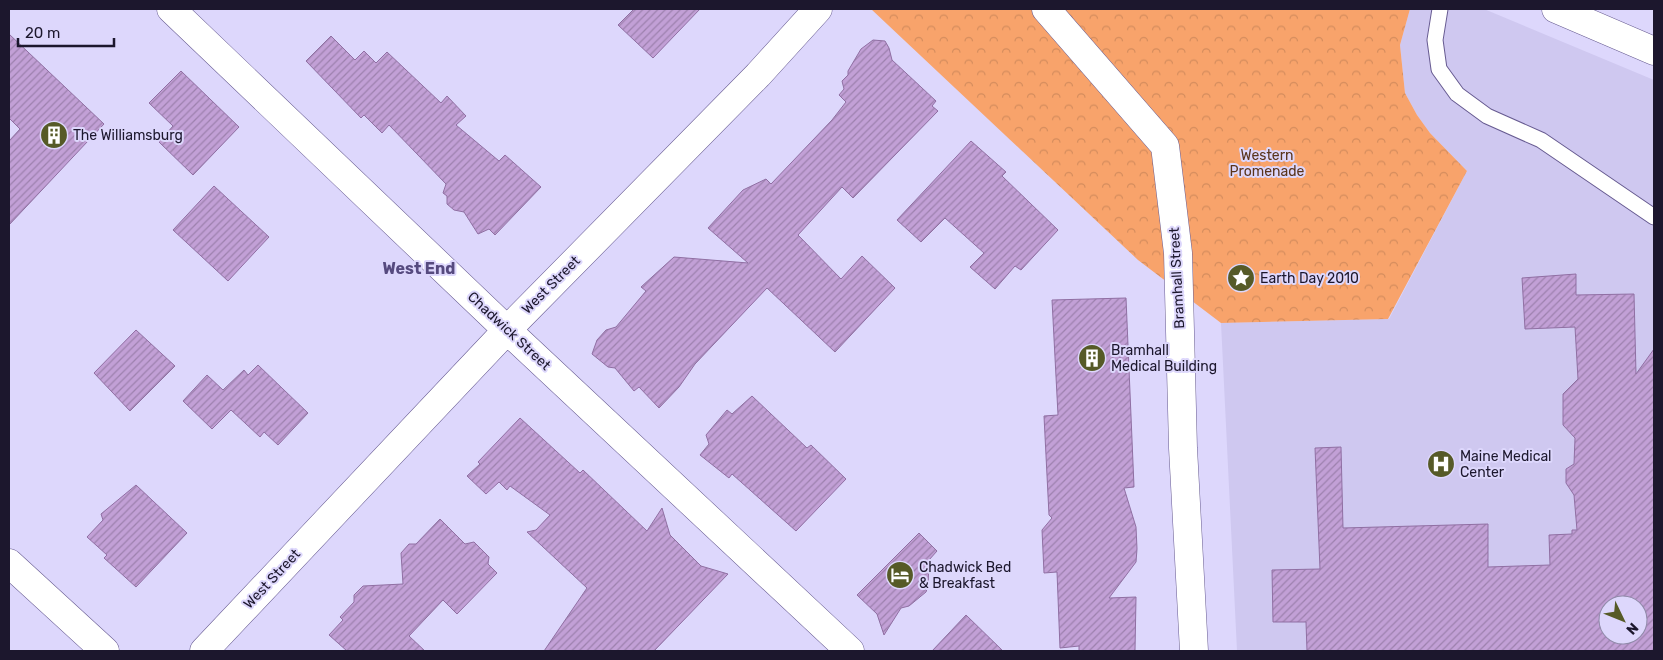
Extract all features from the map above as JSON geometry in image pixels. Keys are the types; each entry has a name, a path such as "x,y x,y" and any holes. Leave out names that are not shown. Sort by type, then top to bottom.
{"street":[{"name":"Chadwick Street","path":"171,9 507,330 850,651"},
{"name":"West Street","path":"204,651 507,330 758,75 818,9"},
{"name":"Bramhall Street","path":"1046,9 1165,146 1178,253 1183,448 1194,651"},
{"path":"1556,9 1654,50"},
{"path":"9,563 105,651"}],"lane":[{"path":"1440,9 1435,40 1439,69 1457,94 1487,116 1541,140 1654,217"}],"shaded area":[{"name":"Maine Medical Center","path":"1410,9 1484,9 1654,80 1654,651 1237,651 1221,323 1389,319 1467,171 1430,133 1405,93 1400,45"}],"green space":[{"name":"Western Promenade","path":"871,9 1410,9 1400,45 1405,93 1430,133 1467,171 1388,319 1221,323 1138,260"}],"building":[{"path":"634,9 700,9 653,58 618,25"},
{"name":"The Williamsburg","path":"9,34 104,124 9,225 9,141 20,129 9,118"},
{"path":"331,36 355,60 364,51 376,63 387,52 441,103 447,96 466,116 456,125 499,161 505,155 541,187 495,235 489,229 478,234 464,212 454,210 447,204 447,196 443,193 446,184 389,125 382,133 364,115 361,118 306,61"},
{"path":"873,40 885,41 892,60 936,101 932,106 938,111 853,198 842,187 798,235 841,279 862,256 895,288 835,352 767,288 695,364 679,387 659,408 639,387 634,391 615,368 608,367 592,354 597,340 606,330 616,327 646,291 641,287 674,257 748,263 708,228 743,190 766,179 771,184 832,120 846,102 839,95 844,89 842,81 848,75 848,71 861,49"},
{"path":"181,71 239,127 193,175 159,142 173,126 149,103"},
{"path":"971,141 1006,172 1002,176 1058,230 1021,270 1015,266 995,289 970,267 984,253 945,218 921,242 897,220"},
{"path":"214,186 269,237 228,281 173,230"},
{"path":"1576,274 1576,295 1634,294 1636,374 1654,349 1654,651 1307,651 1306,622 1273,622 1272,570 1320,569 1315,448 1341,447 1343,528 1488,524 1488,567 1550,565 1549,535 1572,534 1572,530 1577,530 1574,495 1566,483 1566,469 1574,464 1575,438 1563,425 1563,394 1578,379 1575,327 1525,329 1522,278"},
{"path":"1126,298 1134,487 1124,488 1136,527 1137,549 1136,562 1109,598 1136,597 1135,651 1079,651 1079,646 1060,648 1057,572 1044,573 1042,530 1052,518 1049,515 1044,416 1058,415 1052,300"},
{"path":"136,330 175,366 130,411 94,373"},
{"path":"258,365 308,413 278,445 264,432 260,437 231,410 212,429 183,401 207,375 223,390 244,370 248,375"},
{"path":"752,396 807,448 811,445 846,479 796,531 732,474 729,478 700,455 709,444 706,435 727,410 732,414"},
{"path":"520,418 580,473 583,470 647,531 662,508 670,535 701,566 728,574 654,651 544,651 587,588 527,532 536,530 550,515 510,486 507,490 499,482 486,494 467,476 480,464 478,462"},
{"path":"136,485 187,533 136,587 104,558 107,555 87,537 103,520 101,514"},
{"path":"440,519 465,544 474,542 489,557 488,564 497,573 457,614 443,600 409,636 425,651 347,651 329,635 343,620 340,617 354,602 354,595 363,586 403,584 401,553 409,544 416,544"},
{"name":"Chadwick Bed & Breakfast","path":"919,533 937,551 929,560 926,592 909,606 901,608 884,635 877,614 857,595"},
{"path":"966,615 1003,651 932,651"}],"place":[{"name":"The Williamsburg","path":"54,135"},
{"name":"Earth Day 2010","path":"1241,278"},
{"name":"Bramhall Medical Building","path":"1092,358"},
{"name":"Maine Medical Center","path":"1441,464"},
{"name":"Chadwick Bed & Breakfast","path":"900,575"}],"district":[{"name":"West End","path":"419,268"}]}
